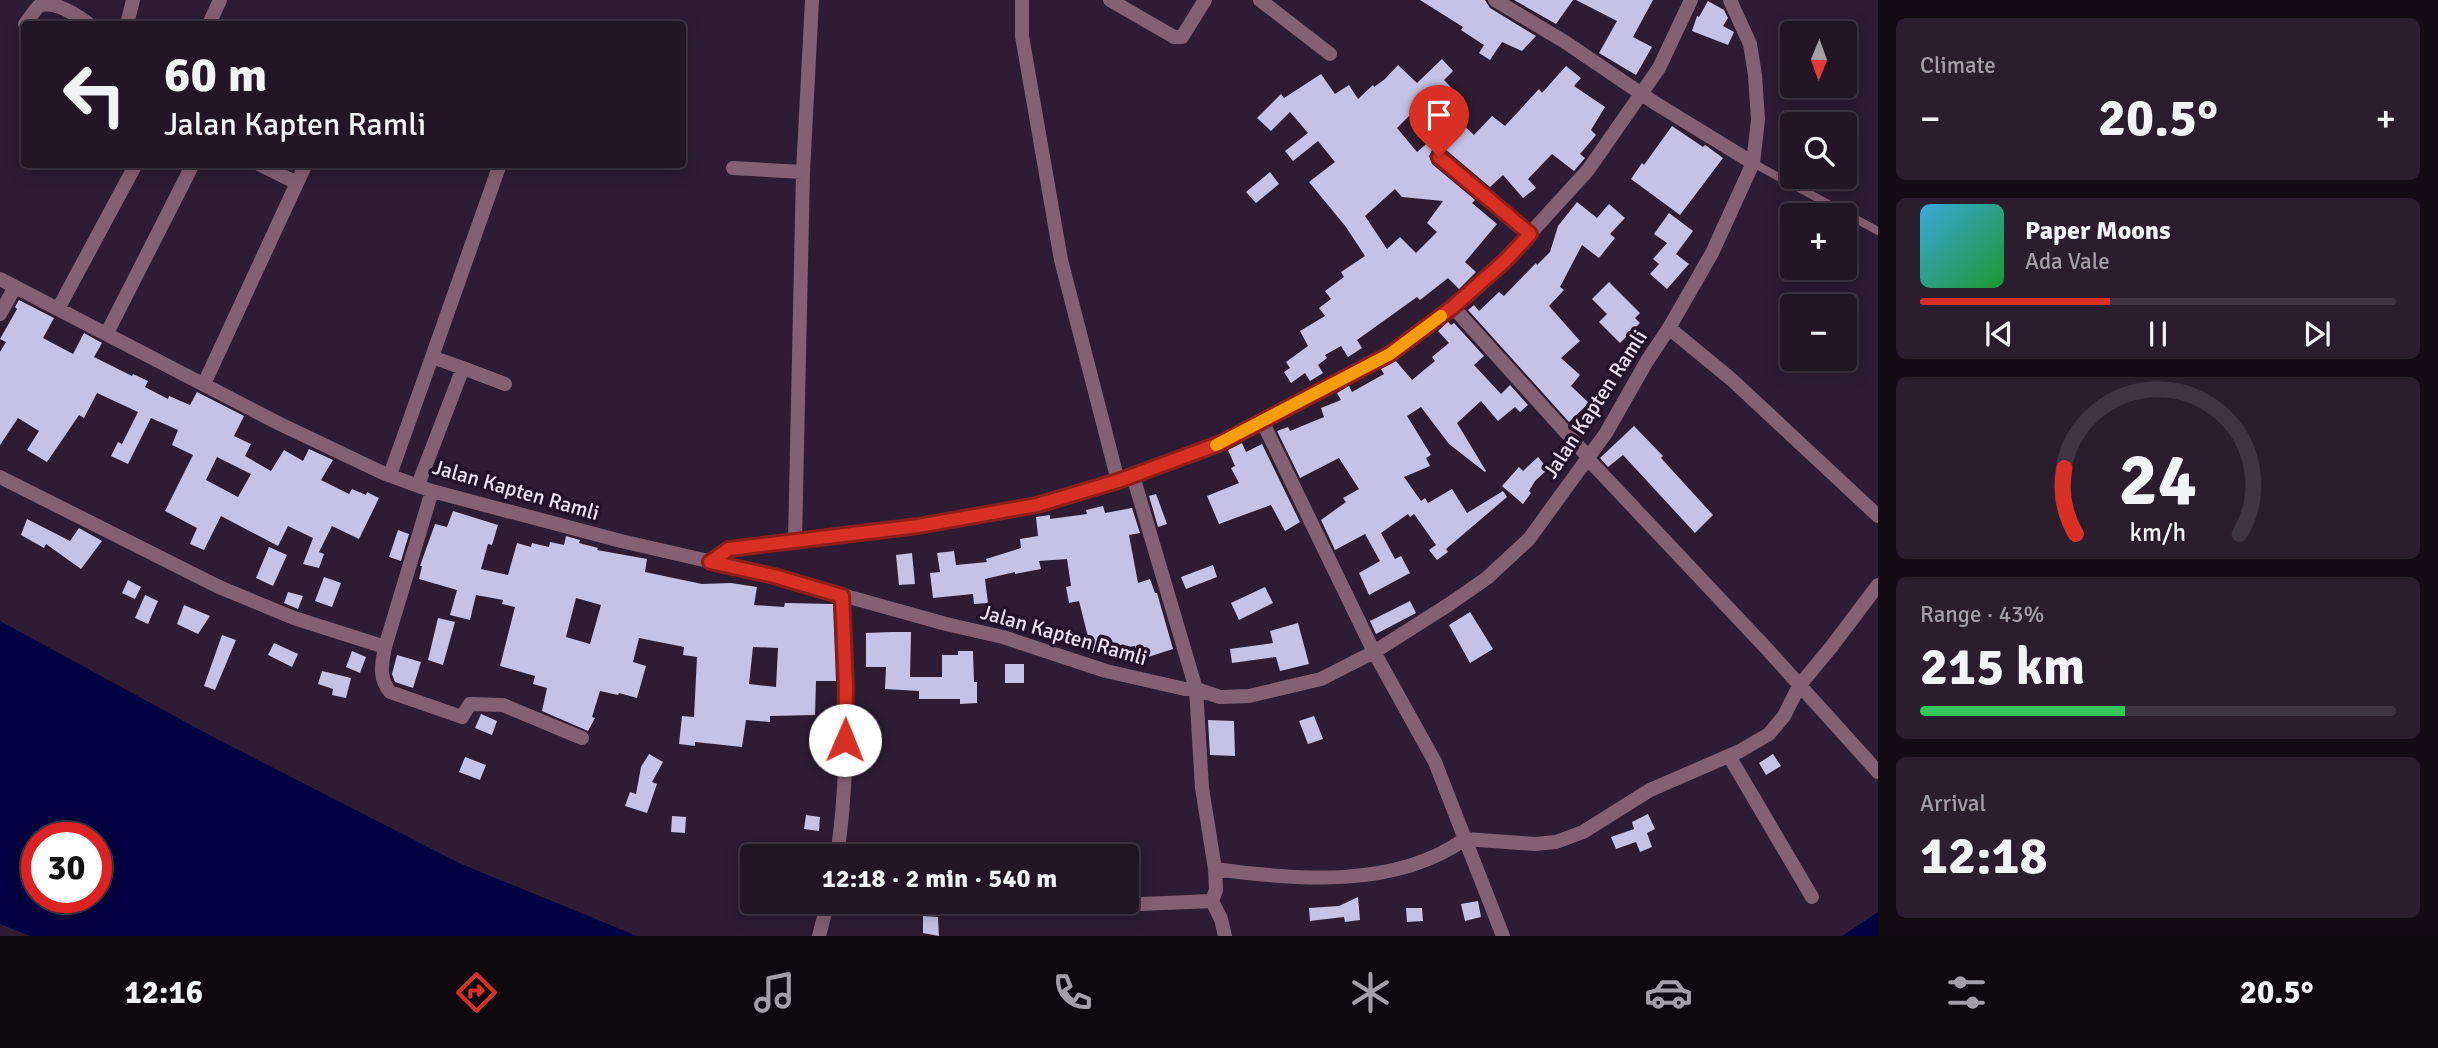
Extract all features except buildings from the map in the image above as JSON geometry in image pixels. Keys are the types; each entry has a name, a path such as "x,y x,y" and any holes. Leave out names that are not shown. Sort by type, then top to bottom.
{"street":[{"path":"128,21 133,0"},
{"path":"210,21 220,0"},
{"path":"795,540 803,172 812,0"},
{"path":"1022,0 1023,36 1061,260 1118,481"},
{"path":"1110,0 1178,38 1182,37 1205,0"},
{"path":"1260,0 1329,54"},
{"path":"1495,0 1565,42 1726,149 1753,163"},
{"path":"710,562 729,549 918,526 1037,505 1118,481 1221,443 1390,354 1453,307 1506,260 1588,170 1659,68 1691,0"},
{"name":"Jalan Kapten Ramli","path":"0,279 280,424 390,475 432,491 621,541 774,576 946,624 1003,637 1106,671 1185,689 1196,688 1220,697 1249,696 1321,679 1374,652 1487,578 1529,539 1589,458 1712,253 1753,163 1758,120 1755,75 1750,44 1730,0"},
{"path":"27,21 39,6 50,2 64,6 85,21"},
{"path":"1439,157 1530,234"},
{"path":"58,309 134,168"},
{"path":"107,333 191,168"},
{"path":"267,168 297,183"},
{"path":"204,384 304,168"},
{"path":"390,475 499,168"},
{"path":"733,168 803,172"},
{"path":"0,314 15,287"},
{"path":"1453,307 1878,772"},
{"path":"1669,328 1747,393 1878,516"},
{"path":"432,357 505,384"},
{"path":"418,485 463,368"},
{"path":"1262,421 1374,652 1435,762 1503,936"},
{"path":"1133,476 1196,688 1202,788 1215,869 1216,890 1212,901 1221,919 1225,936"},
{"path":"0,477 219,587 294,618 385,647"},
{"path":"432,491 385,647 380,671 386,687 390,692 461,717 470,704 503,705 582,738"},
{"path":"1215,869 1263,876 1359,875 1417,862 1443,852 1465,839 1535,844 1556,842 1583,832 1650,790 1729,756 1769,734 1784,716 1799,686 1878,585"},
{"path":"838,844 845,754 846,686 842,596"},
{"path":"1729,756 1812,897"},
{"path":"1139,904 1212,901"},
{"path":"819,936 825,914"}],"lane":[{"path":"1753,163 1878,231"}],"shaded area":[{"path":"0,621 213,737 459,863 637,936 30,936 0,924"},
{"path":"1878,912 1878,936 1842,936"}],"slow traffic":[{"path":"1216,445 1390,354 1441,316"}],"route":[{"path":"845,740 846,686 842,596 774,576 710,562 729,549 918,526 1037,505 1118,481 1221,443 1390,354 1453,307 1506,260 1530,234 1439,157"}]}
